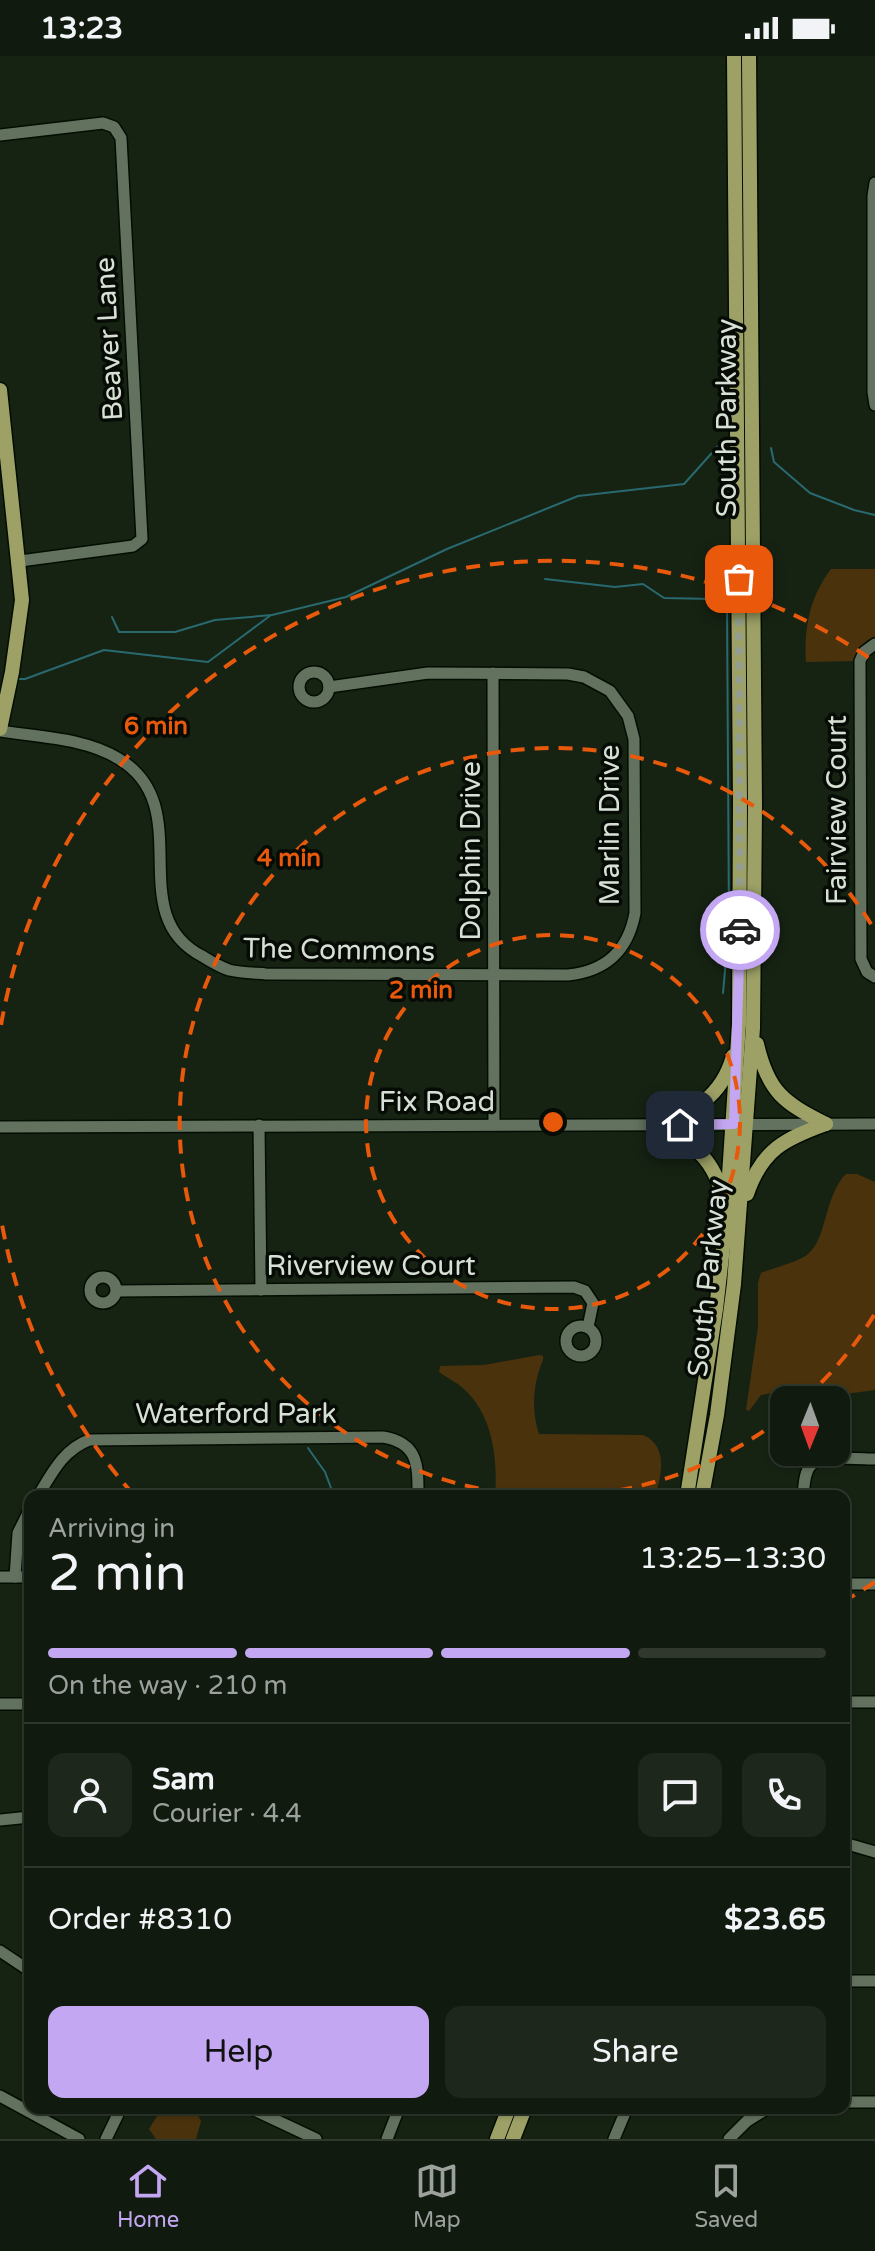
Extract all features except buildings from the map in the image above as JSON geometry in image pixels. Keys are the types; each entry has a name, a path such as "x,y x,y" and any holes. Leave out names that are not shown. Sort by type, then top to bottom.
{"main road":[{"path":"726,56 734,85"},
{"name":"South Parkway","path":"734,56 740,802 746,1026"},
{"name":"South Parkway","path":"703,1490 727,1344 741,1208 741,1124 755,806 749,78 752,56"},
{"path":"0,390 3,444 20,561 22,609 0,730"},
{"path":"746,1026 773,1089 789,1104 826,1124"},
{"path":"653,1125 695,1109 712,1096 730,1065 746,1026"},
{"name":"South Parkway","path":"688,1490 741,1124"},
{"path":"741,1208 757,1170 772,1150 798,1134 826,1124"},
{"path":"653,1125 687,1140 707,1159 718,1180 726,1221"},
{"path":"497,2139 507,2114"},
{"path":"513,2139 523,2114"}],"street":[{"name":"Beaver Lane","path":"0,135 103,123 114,127 121,138 142,539 133,546 20,561"},
{"path":"875,183 875,405"},
{"name":"Fairview Court","path":"875,644 864,652 860,661 861,959 867,972 875,977"},
{"name":"Marlin Drive","path":"329,687 428,673 568,674 584,677 610,691 623,706 632,727 635,779 635,913 625,945 607,963 582,973 494,976"},
{"name":"Dolphin Drive","path":"493,673 494,1125"},
{"name":"The Commons","path":"0,730 95,748 122,760 139,776 149,789 158,813 162,901 174,936 195,953 227,969 266,974 494,976"},
{"name":"Fix Road","path":"0,1127 875,1124"},
{"path":"259,1125 261,1290"},
{"name":"Riverview Court","path":"117,1291 574,1287 585,1291 593,1303 588,1327"},
{"name":"Waterford Park","path":"42,1490 62,1457 89,1440 383,1437 402,1442 413,1454 418,1470 418,1490"},
{"path":"804,1490 807,1472 814,1463 875,1459"},
{"path":"15,1577 18,1533 24,1521"},
{"path":"0,1577 24,1577"},
{"path":"850,1584 875,1584"},
{"path":"850,1702 875,1702"},
{"path":"0,1704 24,1704"},
{"path":"0,1820 24,1818"},
{"path":"850,1845 875,1852"},
{"path":"0,1951 24,1967"},
{"path":"850,1981 875,1981"},
{"path":"0,2096 24,2109"},
{"path":"850,2102 875,2102"},
{"path":"33,2114 79,2139"},
{"path":"106,2139 118,2114"},
{"path":"276,2114 316,2139"},
{"path":"387,2139 397,2114"},
{"path":"614,2139 624,2114"},
{"path":"729,2139 758,2114"}],"shaded area":[{"path":"831,569 875,569 875,637 861,646 855,661 806,662 810,612 818,590"},
{"path":"846,1174 857,1174 875,1182 875,1390 850,1393 850,1386 770,1386 770,1393 761,1395 749,1411 746,1410 758,1327 758,1283 761,1273 808,1254 819,1238 839,1183"},
{"path":"543,1356 534,1406 539,1434 643,1435 660,1453 661,1470 657,1490 495,1490 492,1439 482,1412 462,1387 439,1372 440,1366 484,1365"},
{"path":"158,2114 198,2114 201,2121 196,2139 156,2139 149,2129"}],"waterway":[{"path":"112,617 119,632 175,632 215,620 272,615 346,597 447,549 578,496 684,484 719,445"},
{"path":"771,448 774,462 810,493 875,515"},
{"path":"545,579 615,587 643,584 664,598 712,599 727,606 729,925 723,993"},
{"path":"19,679 104,650 208,662 271,615"},
{"path":"308,1448 325,1472 332,1490"}],"way so far":[{"path":"739,579 740,930"}],"route":[{"path":"680,1125 734,1124 740,930"}]}
